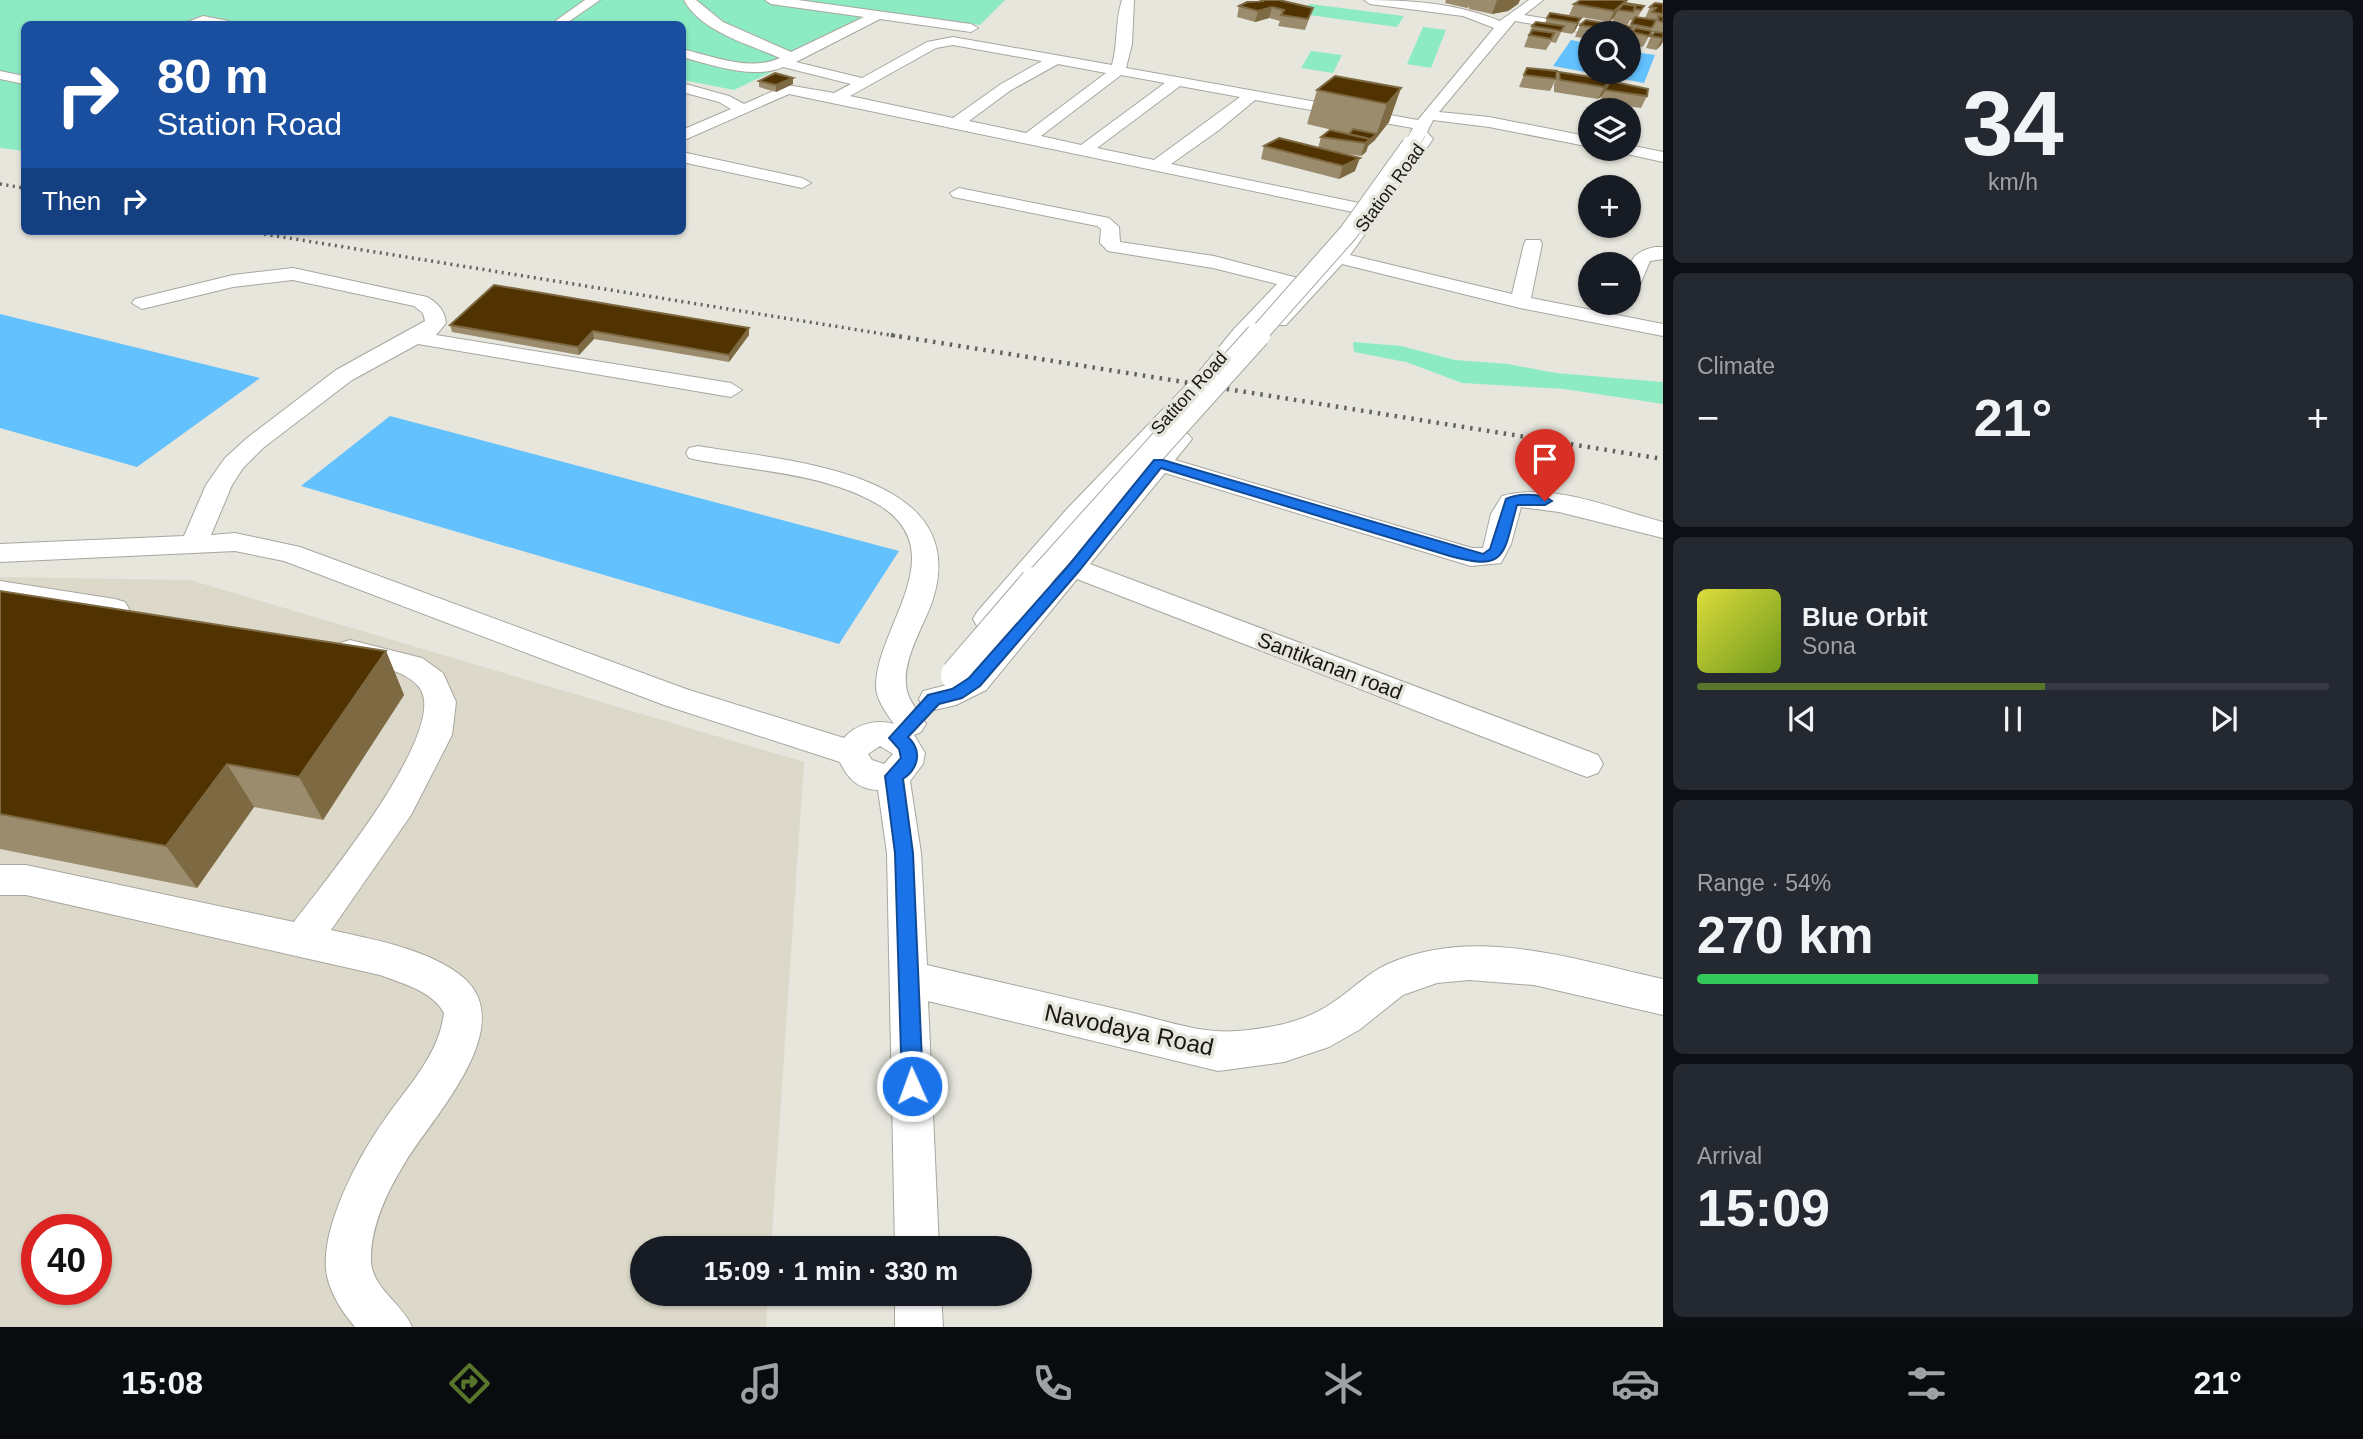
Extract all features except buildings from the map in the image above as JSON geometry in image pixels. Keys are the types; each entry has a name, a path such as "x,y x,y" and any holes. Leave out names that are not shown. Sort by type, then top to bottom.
{"street":[{"path":"569,21 594,0"},
{"path":"690,0 695,11 789,61 864,83"},
{"path":"771,0 991,31"},
{"path":"1027,140 1073,102 1118,71 1125,44 1125,9 1128,0"},
{"path":"1370,0 1578,29"},
{"path":"1426,120 1508,21 1537,0"},
{"path":"686,54 742,68 789,61 878,15"},
{"path":"836,98 940,42 960,42 1251,95 1426,120 1489,122 1578,139"},
{"path":"955,124 1006,87 1055,60"},
{"path":"0,75 21,79"},
{"path":"1082,152 1176,82"},
{"path":"686,88 724,99 743,110"},
{"path":"686,134 786,89 1353,207"},
{"path":"1155,167 1213,127 1251,95"},
{"name":"Satiton Road","path":"957,665 1074,516 1206,378 1241,333 1322,250 1353,207 1385,170 1406,136 1426,120"},
{"name":"Station Road","path":"918,716 975,682 1224,389 1261,339 1340,258 1426,139 1426,120"},
{"name":"Station Road","path":"918,716 957,665 1332,252 1405,155 1426,120"},
{"path":"1641,152 1660,156 1663,137"},
{"path":"686,158 802,183"},
{"path":"959,192 1103,222 1110,227 1109,243 1115,247 1214,262 1291,282"},
{"path":"1520,302 1533,244"},
{"path":"1641,257 1646,253 1663,253"},
{"path":"1340,258 1520,302 1578,308"},
{"path":"142,303 247,279 293,274 420,301 432,309 436,323 418,338 344,374 256,443 234,463 219,485 194,542"},
{"path":"1628,315 1663,330"},
{"path":"418,338 731,390"},
{"path":"698,453 832,480 888,500 907,516 920,534 927,569 914,615 894,663 891,688 897,705 918,716"},
{"path":"1159,463 1471,557 1491,557 1497,551 1506,512 1511,502 1517,499 1559,504 1663,530"},
{"path":"0,576 12,553 235,542 290,553 675,697 852,753"},
{"name":"Santikanan road","path":"1074,568 1587,764"},
{"path":"0,590 149,615"},
{"path":"302,941 399,805 436,735 441,702 432,681 411,666 367,653 326,646"},
{"path":"918,716 907,746 910,758 905,769 893,776 878,778 864,774 855,765 852,753 858,742 918,716"},
{"path":"893,776 904,853 917,1236"},
{"path":"0,880 26,880 382,958 433,980 457,997 464,1011 463,1031 447,1065 391,1147 350,1233 350,1276 363,1301 388,1327"},
{"name":"Navodaya Road","path":"909,979 1218,1052 1265,1049 1309,1037 1341,1020 1403,975 1447,963 1496,962 1663,997"},
{"path":"918,1306 919,1327"}],"shaded area":[{"path":"0,577 190,580 804,762 772,1236 630,1236 630,1306 767,1306 766,1327 0,1327"}],"green space":[{"path":"0,0 1005,0 980,25 890,15 734,90 686,81 686,21 21,21 21,151 0,148"},
{"path":"1310,4 1404,16 1397,27 1309,15 1300,10"},
{"path":"1423,27 1446,30 1431,68 1407,64"},
{"path":"1311,51 1342,55 1333,73 1301,68"},
{"path":"1353,342 1401,346 1455,360 1508,364 1556,373 1663,382 1663,404 1564,389 1462,383 1406,362 1354,352"}],"water":[{"path":"1571,40 1578,41 1578,71 1553,66"},
{"path":"1641,53 1655,55 1644,83 1641,82"},
{"path":"0,314 260,378 137,467 0,428"},
{"path":"390,416 899,551 839,644 301,486"}],"railway":[{"path":"0,184 21,188"},
{"path":"270,235 902,337"},
{"path":"891,335 1663,459"}],"route":[{"path":"912,1086 904,853 901,815 893,776 905,769 910,758 907,746 897,738 934,699 957,694 975,682 1074,568 1159,463 1455,553 1483,559 1491,557 1497,551 1511,502 1531,498 1545,501"}]}
